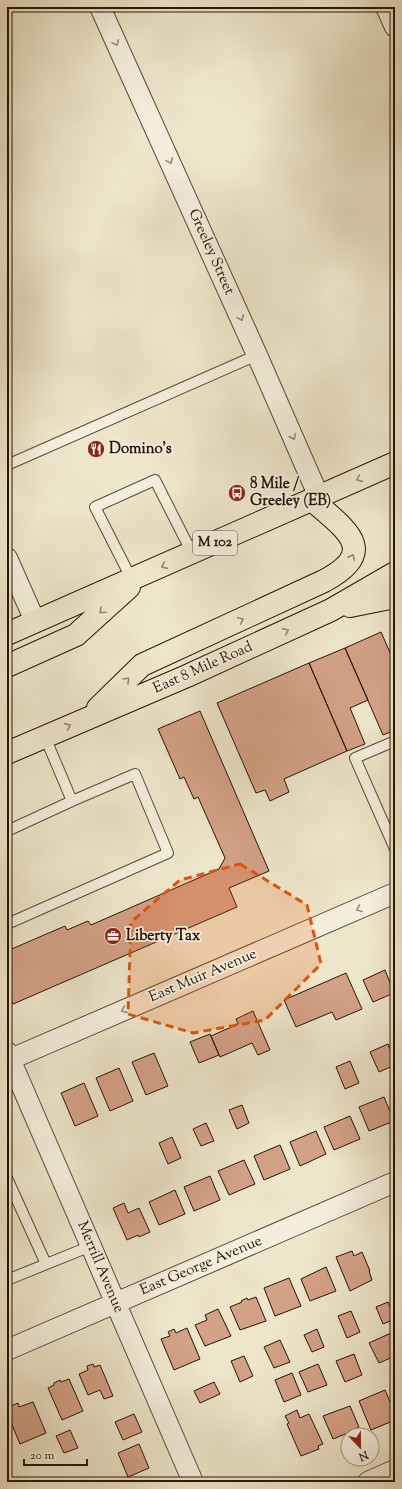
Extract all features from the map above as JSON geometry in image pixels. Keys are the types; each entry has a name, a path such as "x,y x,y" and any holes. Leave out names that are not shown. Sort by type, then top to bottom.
{"highway":[{"name":"M 102","path":"7,634 395,463"},
{"path":"89,717 142,665 324,581 343,569 355,551 354,545 347,532 316,499"},
{"name":"East 8 Mile Road","path":"7,753 187,676 331,610 395,573"},
{"path":"7,666 76,635 137,578"},
{"path":"331,610 395,597"}],"street":[{"name":"Greeley Street","path":"100,7 257,355 316,499"},
{"path":"386,7 395,27"},
{"path":"7,558 35,621"},
{"name":"East Muir Avenue","path":"8,1056 395,893"},
{"name":"Merrill Avenue","path":"8,1056 193,1482"},
{"name":"East George Avenue","path":"7,1350 395,1182"},
{"path":"368,1482 395,1470"}],"lane":[{"path":"7,465 257,355"},
{"path":"137,578 95,507 155,480 192,553"},
{"path":"45,737 72,801"},
{"path":"395,741 355,758 395,849"},
{"path":"7,831 135,774 168,853 7,924"},
{"path":"7,1178 46,1264"},
{"path":"7,1280 91,1246"}],"highlighted area":[{"path":"240,864 307,905 321,964 265,1020 193,1033 128,1014 131,922 180,880"}],"building":[{"path":"381,632 395,664 395,730 383,735 345,648"},
{"path":"345,648 368,700 350,708 365,744 347,751 309,663"},
{"path":"309,663 347,751 284,779 289,792 270,801 265,790 256,793 217,703"},
{"path":"200,711 269,871 229,888 237,907 13,1004 7,991 7,951 65,926 67,930 88,921 91,925 219,869 225,858 198,797 194,799 184,777 180,779 158,729"},
{"path":"385,970 394,993 373,1002 363,980"},
{"path":"346,973 362,1009 336,1020 332,1012 296,1027 284,1000"},
{"path":"253,1011 270,1050 258,1055 252,1043 220,1057 211,1036 238,1024 236,1019"},
{"path":"210,1034 219,1055 199,1063 190,1042"},
{"path":"388,1044 395,1061 395,1065 379,1072 370,1052"},
{"path":"154,1053 168,1086 146,1095 132,1062"},
{"path":"350,1061 359,1083 345,1089 336,1067"},
{"path":"119,1068 133,1101 110,1111 96,1078"},
{"path":"84,1083 98,1116 75,1126 61,1093"},
{"path":"384,1097 394,1121 369,1131 359,1107"},
{"path":"242,1105 249,1123 237,1129 229,1110"},
{"path":"350,1116 360,1139 334,1150 324,1127"},
{"path":"206,1123 214,1141 201,1146 193,1129"},
{"path":"316,1131 326,1154 300,1166 290,1142"},
{"path":"172,1137 181,1158 168,1164 159,1143"},
{"path":"280,1145 290,1169 264,1180 254,1156"},
{"path":"244,1160 255,1184 229,1195 218,1171"},
{"path":"210,1176 220,1200 194,1211 184,1187"},
{"path":"175,1190 185,1214 159,1225 149,1202"},
{"path":"124,1203 128,1213 139,1208 150,1232 127,1240 113,1208"},
{"path":"352,1251 354,1256 362,1252 372,1280 350,1291 336,1257"},
{"path":"326,1267 336,1291 310,1301 301,1279"},
{"path":"289,1278 301,1306 275,1316 264,1288"},
{"path":"256,1297 266,1321 240,1330 230,1307 247,1298 248,1300"},
{"path":"388,1302 395,1319 383,1324 376,1307"},
{"path":"218,1309 231,1336 205,1346 195,1325 207,1320 205,1315"},
{"path":"351,1311 360,1332 347,1338 338,1316"},
{"path":"187,1328 200,1359 174,1370 161,1339 170,1336 168,1332 174,1329 176,1333"},
{"path":"317,1329 324,1347 312,1352 304,1335"},
{"path":"391,1333 395,1342 395,1356 379,1363 369,1343"},
{"path":"280,1340 290,1362 274,1368 264,1347"},
{"path":"354,1354 362,1375 345,1382 336,1361"},
{"path":"244,1356 253,1376 240,1382 231,1361"},
{"path":"93,1364 94,1367 100,1365 113,1396 104,1399 100,1390 88,1395 79,1374 88,1370 87,1366"},
{"path":"318,1364 327,1385 308,1392 299,1372"},
{"path":"292,1373 301,1395 284,1402 275,1380"},
{"path":"69,1379 83,1411 62,1420 48,1388 60,1380 61,1382"},
{"path":"214,1382 220,1394 200,1403 194,1391"},
{"path":"385,1390 395,1413 395,1420 378,1427 370,1427 359,1401"},
{"path":"33,1402 46,1433 20,1444 7,1413 7,1408 18,1403 19,1407"},
{"path":"350,1406 359,1427 340,1427 340,1436 333,1439 323,1416"},
{"path":"297,1410 300,1418 309,1414 323,1444 318,1446 319,1449 301,1456 285,1416"},
{"path":"134,1414 142,1432 123,1440 115,1422"},
{"path":"70,1430 78,1448 64,1453 56,1436"},
{"path":"139,1444 149,1468 128,1477 118,1453"}],"place":[{"name":"Domino's","path":"96,449"},
{"name":"8 Mile / Greeley (EB)","path":"237,493"},
{"name":"Liberty Tax","path":"113,936"}]}
